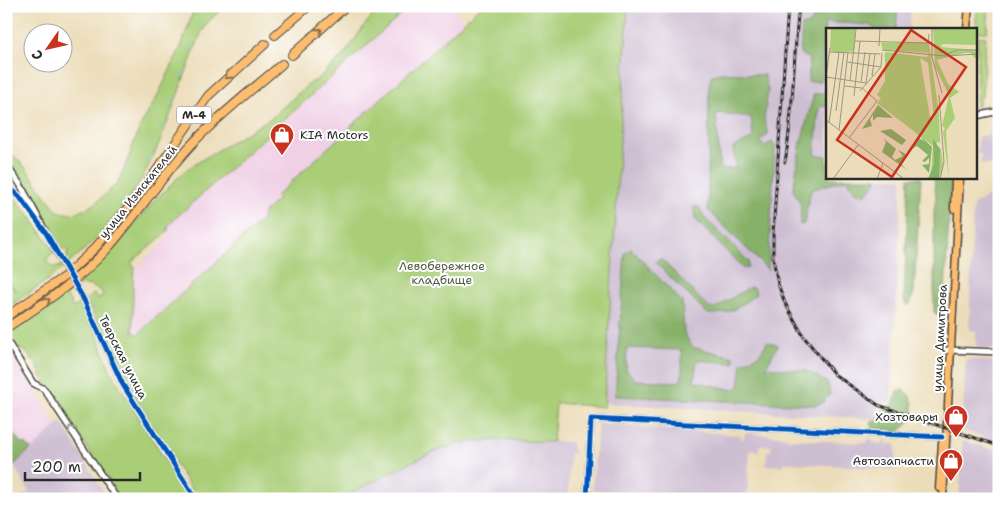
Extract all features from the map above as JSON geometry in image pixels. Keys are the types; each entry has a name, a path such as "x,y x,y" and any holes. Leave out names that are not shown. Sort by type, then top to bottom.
{"highway":[{"path":"275,35 310,6"},
{"path":"292,55 346,6"},
{"name":"улица Изыскателей","path":"6,317 65,276 96,248 143,190 208,96 264,44"},
{"name":"улица Изыскателей","path":"6,328 57,293 92,264 122,231 193,143 282,64"}],"main road":[{"path":"963,28 964,6"},
{"path":"968,28 969,6"},
{"name":"улица Димитрова","path":"943,499 956,179"},
{"name":"улица Димитрова","path":"939,499 960,179"}],"street":[{"path":"978,116 999,111"},
{"path":"6,165 20,184 57,253"},
{"path":"6,185 30,209 57,253"},
{"name":"Тверская улица","path":"57,253 83,298 123,385 196,499"},
{"path":"6,342 10,344 34,383 44,389 117,499"},
{"path":"949,350 999,352"},
{"path":"587,499 591,419 942,437"}],"shaded area":[{"path":"411,6 452,6 465,21 276,195 278,199 263,213 262,219 137,335 132,325 136,268 168,238 166,228"},
{"path":"628,6 911,6 909,28 826,28 826,179 902,179 891,402 880,402 875,419 604,403"},
{"path":"999,131 999,350 976,348 976,331 969,330 973,205 996,191 994,165 981,164 981,154 978,154 978,137"},
{"path":"8,346 57,426 13,467 10,465 6,468 6,347"},
{"path":"966,359 999,362 999,442 962,430"},
{"path":"61,422 108,499 17,499 29,492 13,467"},
{"path":"598,424 741,435 741,438 744,439 745,433 788,437 788,439 867,443 868,439 873,439 873,443 883,444 884,439 887,440 887,444 896,444 895,469 790,463 783,463 783,466 766,465 767,451 771,451 771,446 759,445 759,451 750,450 747,495 743,494 741,499 693,499 592,490"},
{"path":"496,440 572,442 574,453 570,453 568,498 570,499 339,499 433,452 463,442"},
{"path":"963,441 999,451 999,499 959,499"}],"green space":[{"path":"195,6 225,6 209,21 201,33 162,136 136,188 109,223 78,255 61,270 6,308 6,279 16,292 6,276 6,190 32,219 54,252 46,259 49,264 53,267 61,266 66,259 67,249 61,250 22,180 6,159 6,148 25,167 57,211 70,214 77,213 93,205 118,182 140,127 181,47"},
{"name":"Левобережное кладбище","path":"381,6 410,6 180,214 168,226 168,231 131,263 135,268 133,277 133,330 137,335 262,220 263,213 278,199 276,196 481,6 628,6 604,407 556,403 553,442 496,440 463,442 433,452 339,499 198,499 146,418 147,416 119,370 86,300 93,294 99,298 103,295 101,291 91,286 82,285 74,288 66,296 73,308 81,303 96,332 110,370 190,499 120,499 97,460 56,402 52,390 40,374 38,367 25,351 15,347 13,340 8,338 7,334 52,304 93,271 157,198 187,169 271,118 312,81 314,82 344,55 364,26"},
{"path":"810,6 898,6 896,28 873,28 869,25 825,22 821,81 808,82 809,58 800,54 802,26 812,23 814,14 809,11"},
{"path":"977,6 989,6 987,32 978,32 976,21"},
{"path":"978,36 986,37 982,97 980,98 979,105"},
{"path":"721,73 764,75 768,90 764,120 768,135 760,140 763,147 772,142 775,147 768,270 708,210 709,84 712,75","holes":["716,113 751,117 753,138 733,148 736,168 720,169"]},
{"path":"826,89 826,106 819,107 815,155 826,156 826,179 847,179 811,190 804,224 800,225 801,204 793,190 801,142 814,94 823,94"},
{"path":"847,179 877,179 876,183 865,195 854,190"},
{"path":"909,179 921,179 914,290 909,305 905,304"},
{"path":"934,179 951,179 944,310 943,313 937,315 934,312 934,211 936,198"},
{"path":"694,207 699,207 704,217 749,262 748,267 744,269 695,219"},
{"path":"631,249 682,302 684,333 692,347 734,357 734,363 697,360 694,381 733,390 739,386 742,363 759,355 767,342 778,345 766,367 807,371 828,383 830,395 822,403 814,405 615,396 625,253","holes":["627,348 682,350 682,379 678,382 635,380 626,369"]},
{"path":"661,259 709,308 714,309 750,287 755,289 756,294 728,312 708,314 655,262"},
{"path":"903,390 909,394 913,406 913,413 907,425 896,432 873,428 871,423 894,403 897,391"},
{"path":"9,430 31,449 13,466 6,458 6,432"}],"waterway":[{"path":"199,23 206,25"},
{"path":"189,49 195,50"},
{"path":"180,74 185,75"},
{"path":"170,99 175,101"},
{"path":"160,126 165,128"},
{"path":"145,158 150,160"},
{"path":"133,183 136,186"}],"railway":[{"path":"788,6 773,234 773,258 778,284 785,303 804,337 834,374 878,405 999,446"},
{"path":"785,162 799,6"}],"cycle path":[{"path":"6,185 19,196 46,233 83,298 123,385 196,499"},
{"path":"587,499 591,419 942,437"}],"place":[{"name":"KIA Motors","path":"282,156"},
{"name":"Хозтовары","path":"956,438"},
{"name":"Автозапчасти","path":"951,482"}]}
